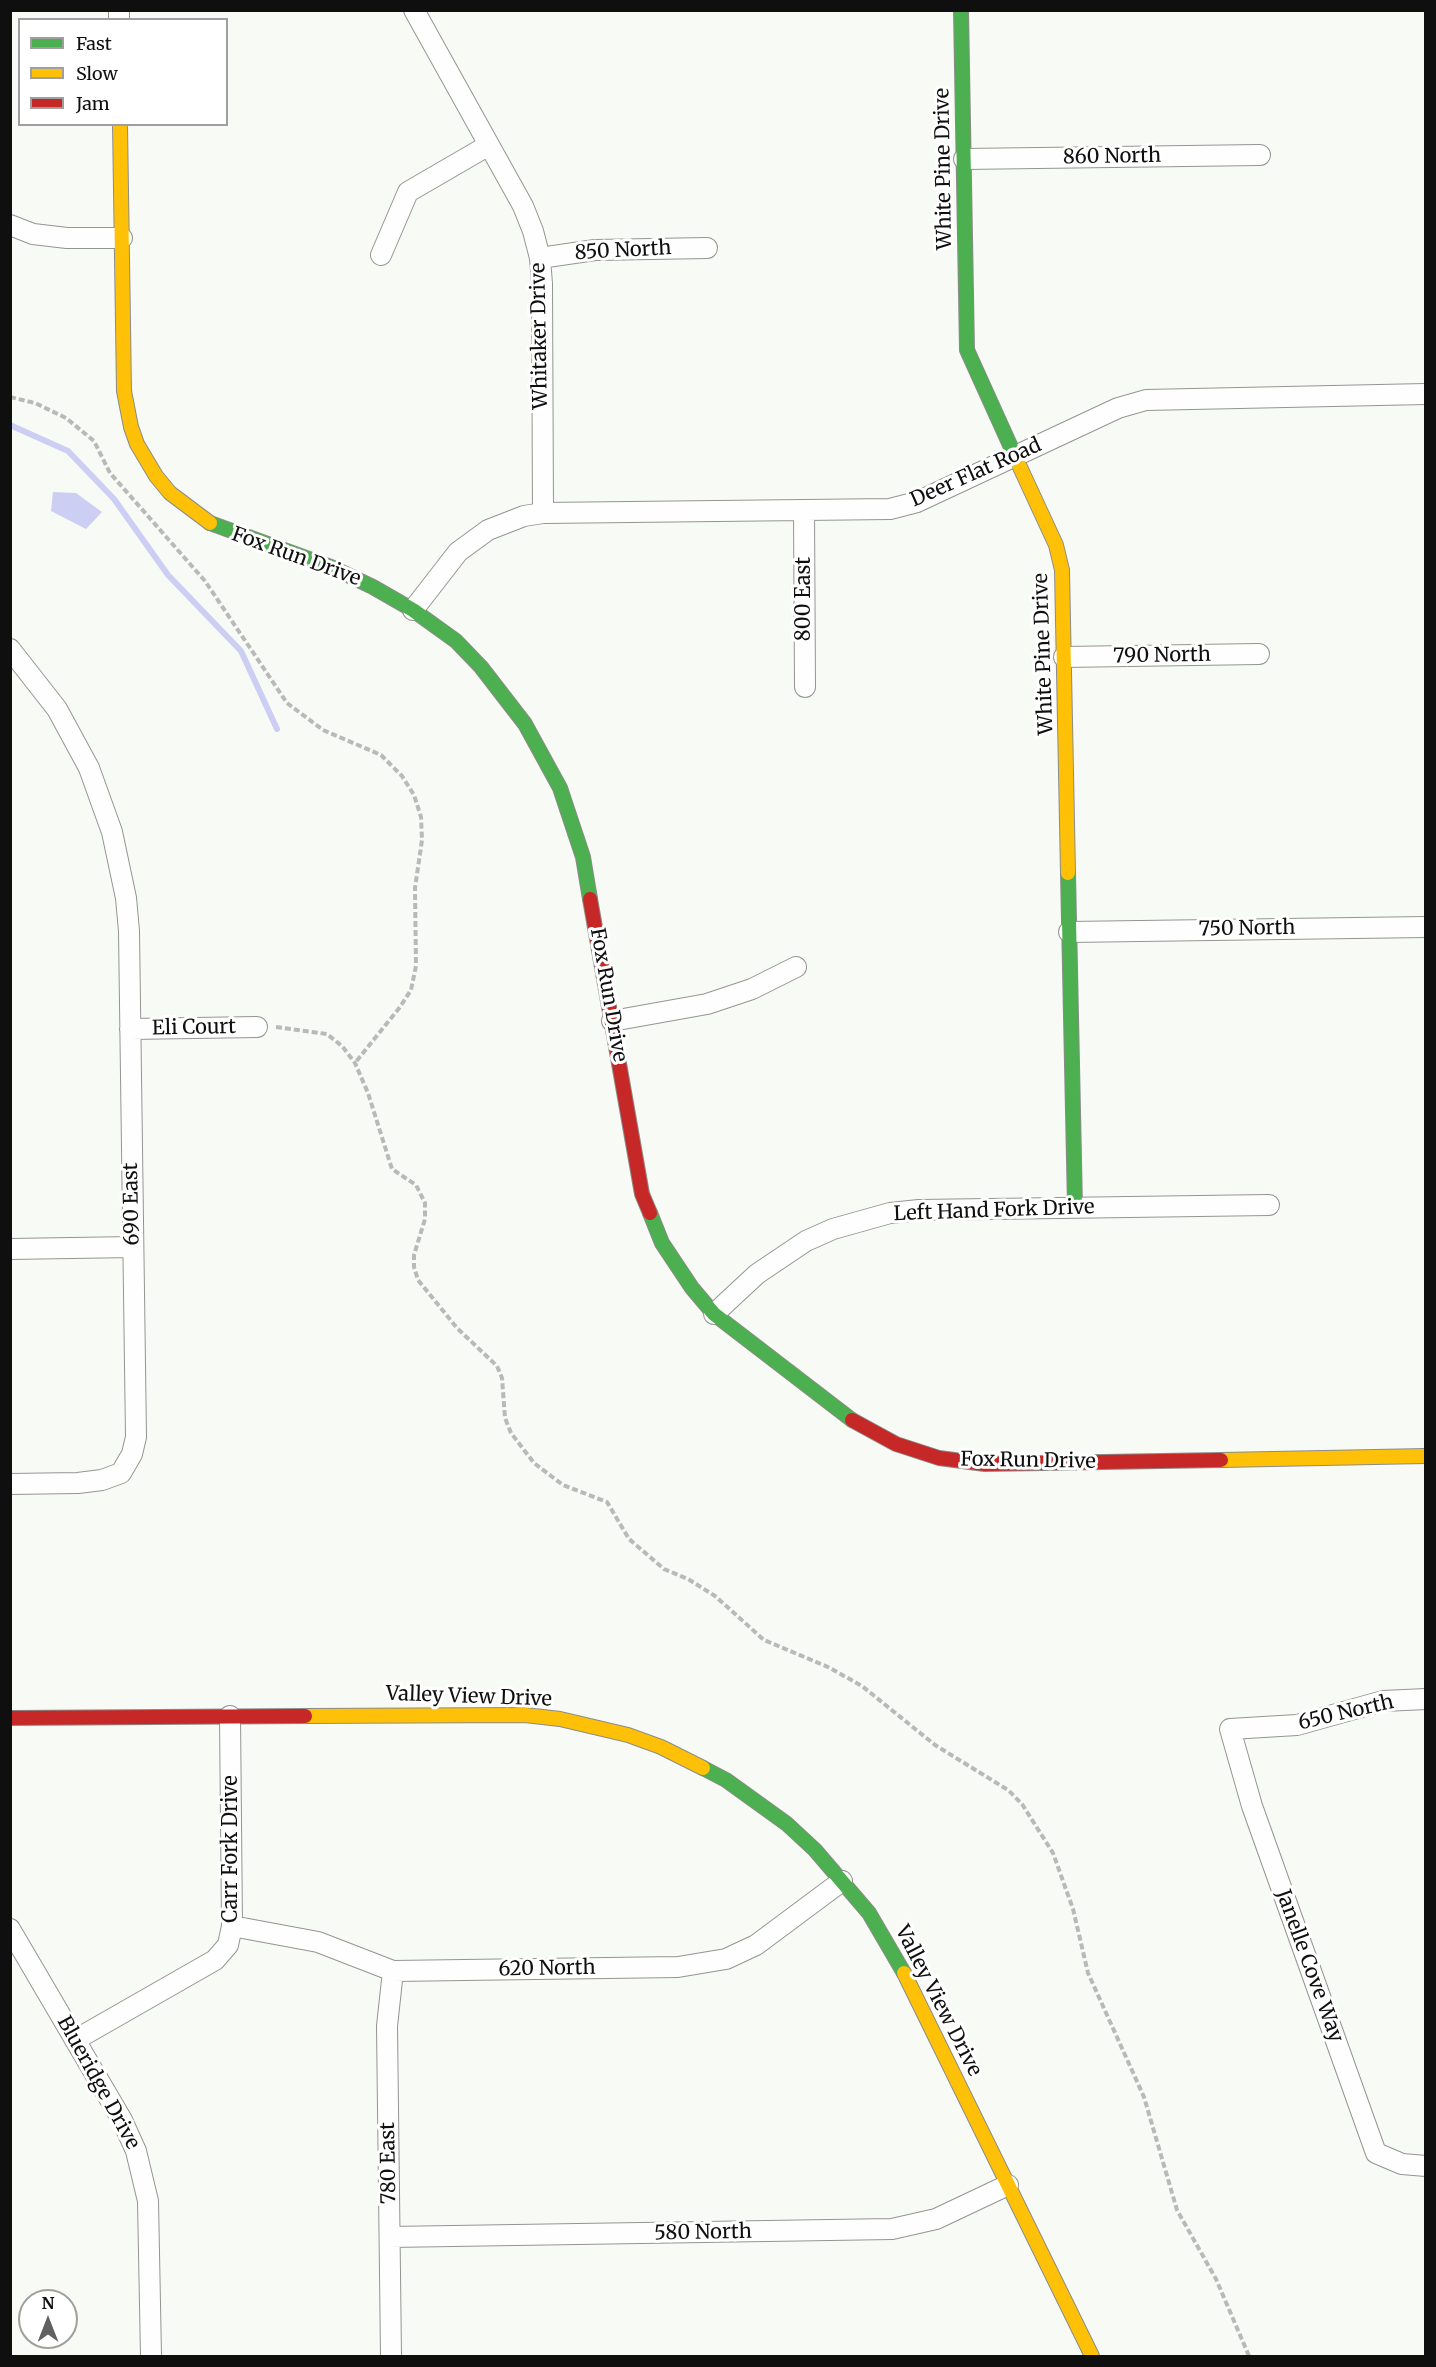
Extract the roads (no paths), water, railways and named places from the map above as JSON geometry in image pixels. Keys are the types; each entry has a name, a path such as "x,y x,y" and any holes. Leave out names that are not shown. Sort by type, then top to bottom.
{"street":[{"name":"Whitaker Drive","path":"414,10 523,206 540,258 543,513"},
{"name":"White Pine Drive","path":"961,10 967,350 1056,545 1062,570 1075,1207"},
{"name":"Fox Run Drive","path":"120,126 126,409 137,444 156,477 186,508 223,530 332,567 374,586 456,641 481,667 525,724 552,772 573,822 583,857 642,1194 662,1243 692,1288 714,1314 855,1422 896,1444 939,1458 985,1464 1425,1456"},
{"path":"381,255 408,192 489,145"},
{"name":"860 North","path":"963,159 1260,155"},
{"path":"10,225 33,234 66,238 122,238"},
{"name":"850 North","path":"540,258 595,250 707,248"},
{"name":"Deer Flat Road","path":"413,610 446,566 472,540 506,522 543,513 890,509 917,502 1119,408 1146,400 1425,394"},
{"name":"800 East","path":"804,511 805,687"},
{"name":"690 East","path":"10,649 57,710 89,768 112,832 124,887 129,931 136,1437 132,1454 121,1473 102,1480 78,1483 10,1484"},
{"name":"790 North","path":"1064,657 1259,654"},
{"name":"750 North","path":"1070,932 1425,927"},
{"path":"612,1021 707,1004 752,989 796,967"},
{"name":"Eli Court","path":"130,1029 257,1027"},
{"name":"Left Hand Fork Drive","path":"714,1314 781,1256 833,1229 861,1220 919,1210 1269,1205"},
{"path":"10,1249 133,1247"},
{"name":"650 North","path":"1230,1729 1298,1725 1383,1701 1425,1699"},
{"name":"Valley View Drive","path":"10,1718 489,1713 560,1719 594,1726 661,1747 726,1780 787,1824 842,1881 892,1948 1092,2356"},
{"name":"Carr Fork Drive","path":"75,2040 215,1960 228,1945 232,1926 230,1716"},
{"name":"Janelle Cove Way","path":"1230,1729 1252,1806 1376,2153 1402,2164 1425,2166"},
{"name":"620 North","path":"232,1926 318,1942 393,1971 678,1967 710,1963 756,1945 842,1881"},
{"name":"Blueridge Drive","path":"10,1929 130,2135 144,2176 149,2218 151,2356"},
{"name":"780 East","path":"391,2356 387,2026 393,1971"},
{"name":"580 North","path":"390,2237 892,2229 936,2219 1008,2185"}],"water":[{"path":"53,492 76,493 102,512 86,529 51,511"}],"waterway":[{"path":"10,425 68,451 114,499 168,575 241,651 277,729"}]}
